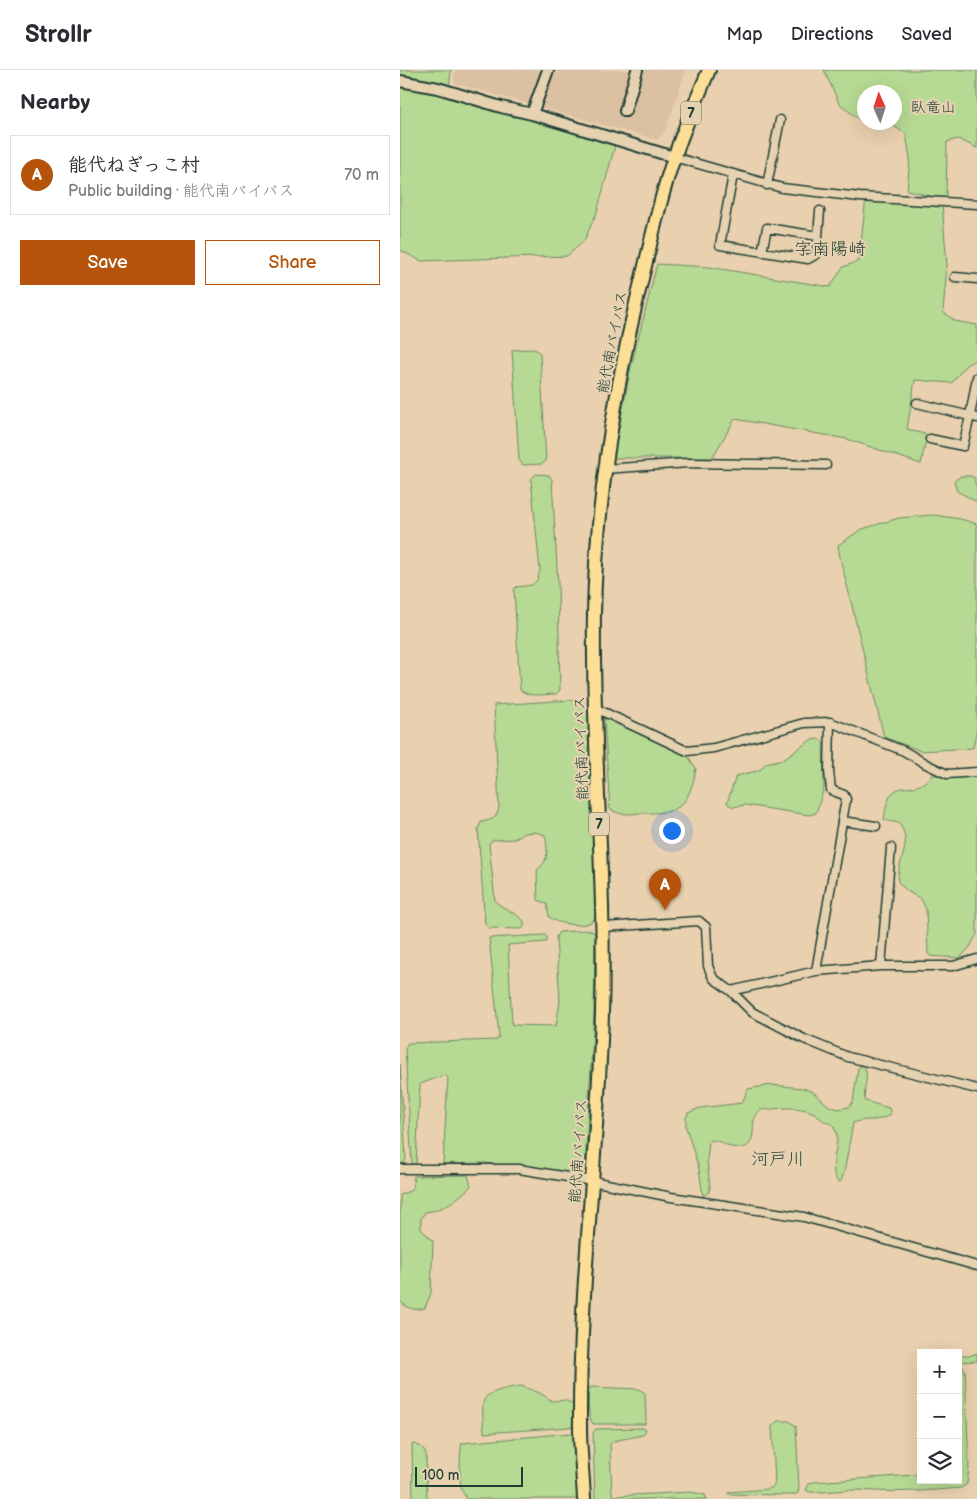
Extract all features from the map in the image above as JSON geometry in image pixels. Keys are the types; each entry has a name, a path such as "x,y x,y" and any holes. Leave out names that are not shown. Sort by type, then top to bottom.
{"highway":[{"name":"能代南バイパス","path":"584,1499 580,1430 582,1338 598,1105 602,1011 603,927 595,708 594,613 599,533 606,469 628,334 674,157 709,70"}],"street":[{"path":"532,114 548,70"},
{"path":"625,111 637,70"},
{"path":"400,81 438,88 501,108 532,114 767,185 860,197 977,204"},
{"path":"767,185 780,120"},
{"path":"733,175 720,246 808,259 817,254 820,211"},
{"path":"762,252 767,228 818,236"},
{"path":"956,277 977,279"},
{"path":"930,439 964,446 973,417 977,377"},
{"path":"917,402 973,417"},
{"path":"606,469 688,463 826,465"},
{"path":"595,708 687,751 714,748 804,723 830,722 904,750 926,764 947,774 977,772"},
{"path":"816,971 846,799 844,795 831,790 829,771 830,722"},
{"path":"842,821 876,826"},
{"path":"881,966 891,848"},
{"path":"603,927 699,921 706,927 708,966 713,978 752,1012 804,1039 848,1057 977,1090"},
{"path":"731,992 816,971 881,966 953,966 977,959"},
{"path":"400,1169 519,1170 592,1181 671,1197 804,1217 977,1266"}],"shaded area":[{"path":"455,70 686,70 665,131 657,140 454,83"}],"green space":[{"path":"400,70 451,70 448,98 616,142 597,212 584,241 567,256 421,261 400,250"},
{"name":"臥竜山","path":"824,70 977,70 977,148 958,139 947,142 946,200 907,190 910,158 906,134 900,130 902,130 902,85 857,85 857,118 839,103"},
{"path":"866,197 942,204 947,265 943,312 955,321 977,325 977,359 966,365 952,383 915,380 907,429 927,435 921,464 847,439 735,419 712,458 613,458 631,367 657,264 709,267 830,287 843,267 859,261"},
{"path":"535,349 540,353 546,461 541,464 523,465 519,460 512,350"},
{"path":"536,474 549,475 552,480 558,585 560,690 556,694 537,695 528,694 520,690 514,590 516,587 533,584 537,580 540,570 531,479"},
{"path":"961,476 975,478 977,502 957,491 954,481"},
{"path":"933,515 961,519 977,524 977,727 973,748 921,751 884,737 840,557 838,545 862,529 899,518"},
{"path":"571,700 585,706 589,710 595,916 591,922 580,925 563,923 549,917 547,904 538,900 537,870 544,863 547,855 545,835 535,832 524,833 514,839 493,840 489,843 495,901 524,921 524,927 521,929 489,928 485,924 478,829 481,822 491,820 495,816 499,807 494,705"},
{"path":"608,718 687,755 696,768 690,791 680,806 671,811 658,813 624,814 610,809 604,719"},
{"path":"818,739 823,741 824,788 816,813 809,815 745,805 733,807 727,803 736,776 760,770 766,763 783,759 811,740"},
{"path":"932,775 940,775 946,778 977,775 977,934 970,947 960,958 930,956 928,953 926,909 921,899 907,891 898,882 898,873 905,845 903,831 899,823 884,820 887,804 891,795 896,790 924,783"},
{"path":"589,930 595,933 594,1014 585,1166 579,1172 573,1173 486,1163 443,1164 448,1078 445,1075 420,1084 416,1164 412,1164 405,1048 408,1043 497,1040 499,1036 489,938 545,935 547,937 546,942 508,945 512,1025 556,1026 560,1002 556,937 559,932"},
{"path":"400,1064 406,1159 403,1164 400,1164"},
{"path":"863,1065 866,1074 865,1101 889,1108 891,1114 881,1119 862,1120 853,1123 841,1181 838,1182 834,1171 837,1135 832,1124 806,1110 787,1108 760,1110 754,1119 752,1138 748,1145 735,1148 712,1140 709,1142 707,1160 710,1187 709,1192 703,1196 699,1169 686,1127 688,1113 700,1108 742,1103 748,1089 771,1085 803,1088 813,1092 829,1106 839,1109 849,1107 853,1102 858,1068"},
{"path":"468,1175 471,1186 466,1191 444,1207 425,1212 421,1218 421,1229 433,1241 431,1293 425,1308 409,1308 400,1301 400,1195 412,1190 414,1176"},
{"path":"977,1353 977,1361 962,1362 962,1356 970,1356"},
{"path":"963,1367 965,1370 969,1468 967,1484 961,1488 910,1491 854,1490 810,1492 806,1490 809,1484 813,1482 917,1474 917,1484 962,1484"},
{"path":"521,1386 540,1393 552,1401 565,1400 573,1404 576,1424 570,1427 484,1433 483,1408 486,1397 501,1390"},
{"path":"589,1388 639,1389 645,1393 645,1424 593,1424 588,1402"},
{"path":"778,1421 789,1421 796,1426 798,1493 792,1495 728,1494 729,1492 773,1487 775,1482 772,1426"},
{"path":"643,1428 646,1430 643,1435 613,1441 610,1445 612,1494 614,1496 691,1492 705,1495 707,1499 595,1499 593,1433 596,1429"},
{"path":"571,1433 576,1437 580,1499 466,1499 460,1484 462,1443"},
{"path":"412,1444 421,1447 426,1454 427,1499 413,1499"}],"place":[{"name":"能代ねぎっこ村","path":"665,910"}],"district":[{"name":"字南陽崎","path":"830,249"},
{"name":"河戸川","path":"778,1159"}]}
